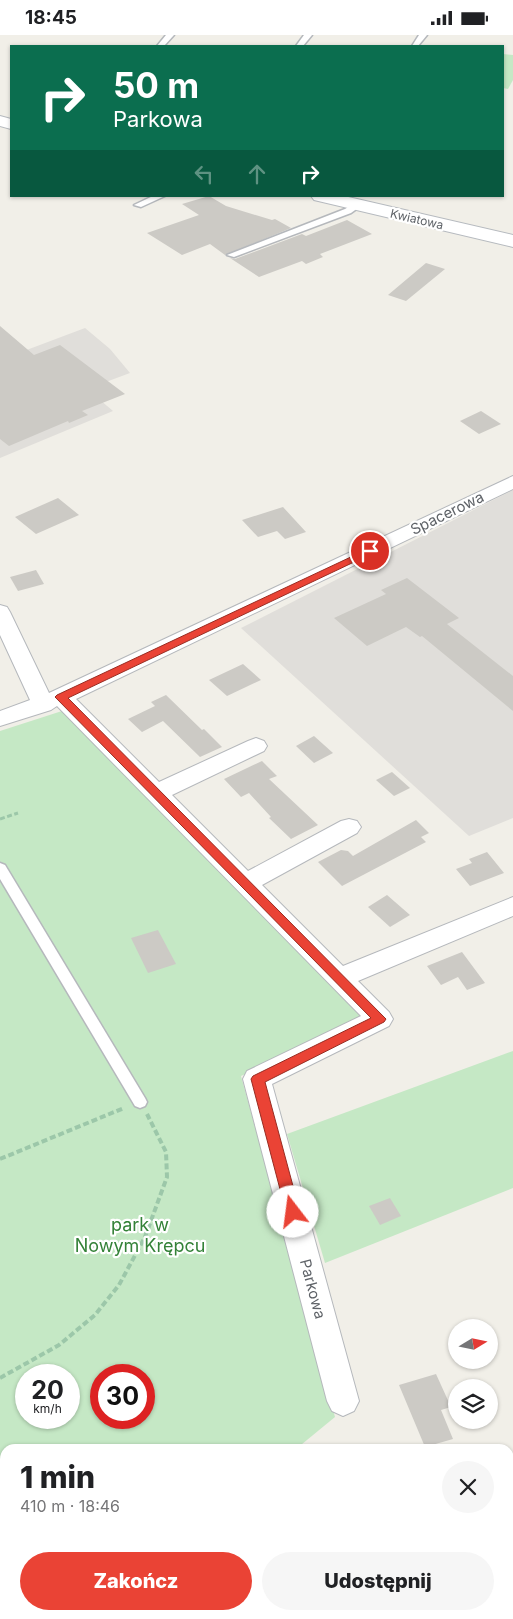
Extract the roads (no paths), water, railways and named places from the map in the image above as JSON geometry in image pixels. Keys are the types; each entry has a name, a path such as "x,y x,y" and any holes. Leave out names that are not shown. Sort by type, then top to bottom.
{"street":[{"name":"Kwiatowa","path":"324,197 513,241"},
{"name":"Spacerowa","path":"0,719 52,701 513,482"},
{"name":"Parkowa","path":"0,612 52,701 156,793 380,1019 258,1079 343,1401"},
{"path":"156,793 256,746"},
{"path":"245,883 349,827"},
{"path":"340,978 513,906"}],"lane":[{"path":"161,45 170,35"},
{"path":"138,205 158,197"},
{"path":"230,255 348,211 358,205"},
{"path":"0,868 140,1102"}],"park label":[{"name":"park w Nowym Krępcu","path":"140,1234"}]}
